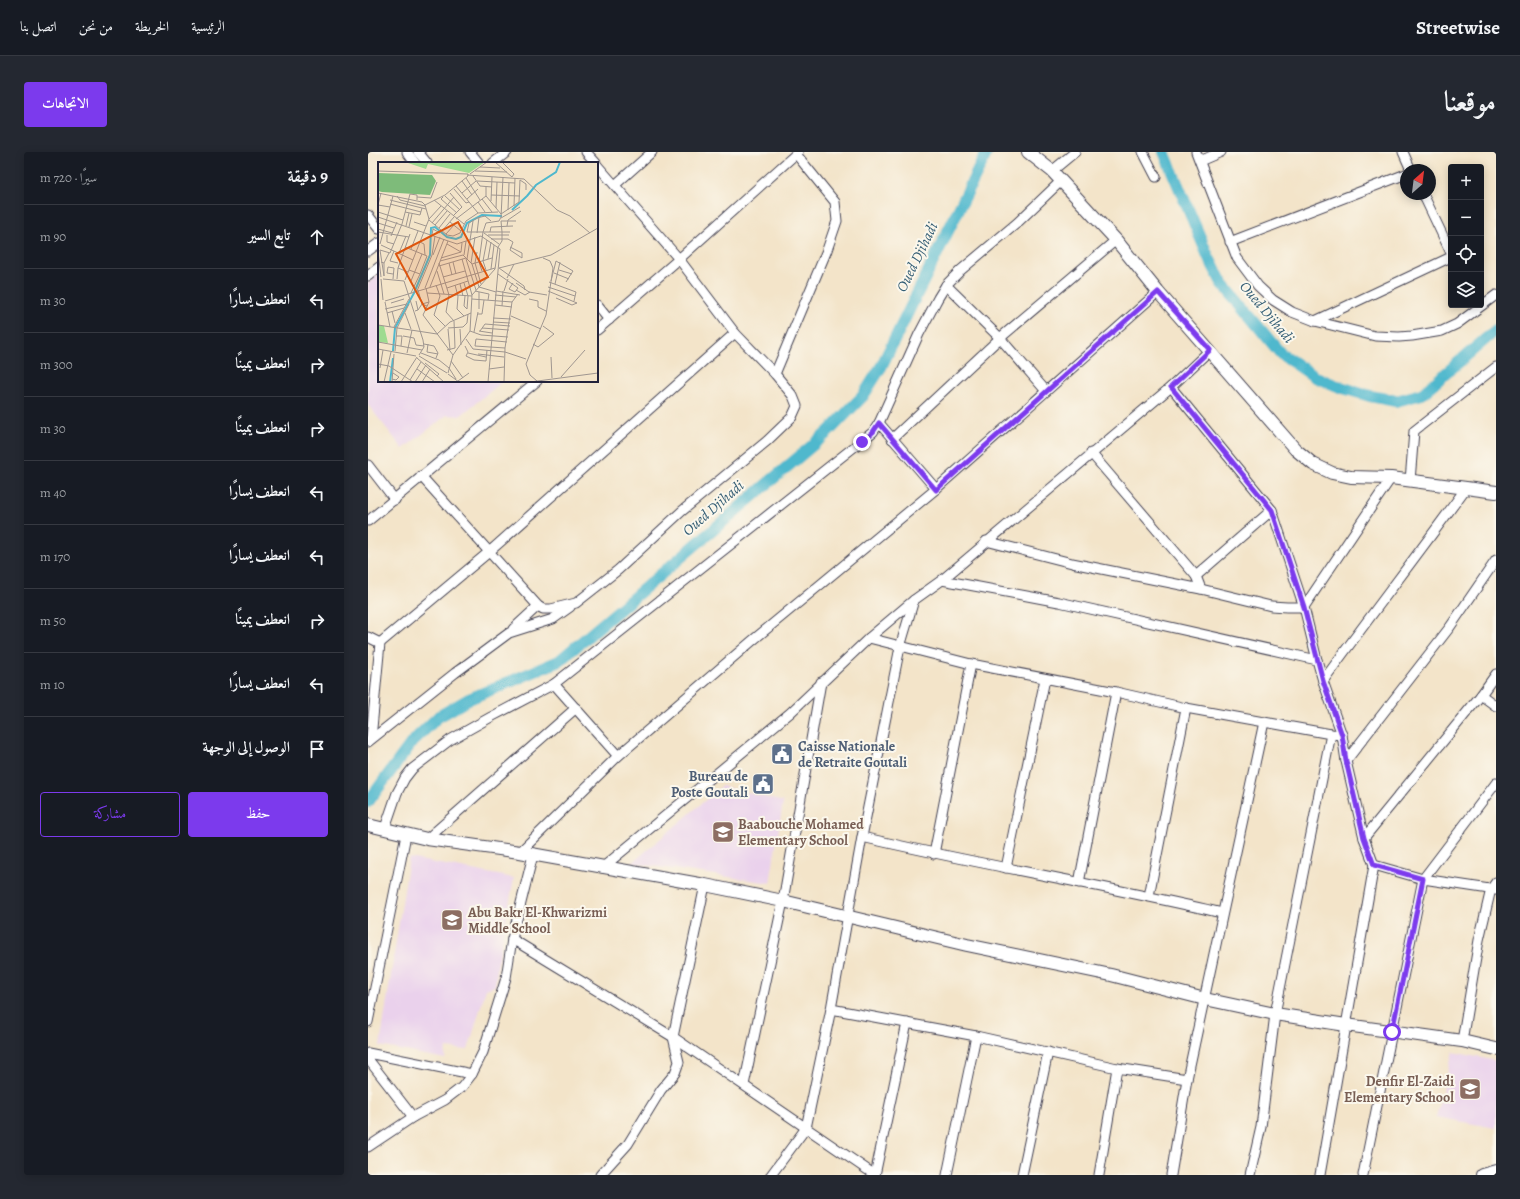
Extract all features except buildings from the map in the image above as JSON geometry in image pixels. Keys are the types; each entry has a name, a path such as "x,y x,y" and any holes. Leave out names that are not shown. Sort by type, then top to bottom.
{"street":[{"path":"470,152 478,162"},
{"path":"494,162 506,152"},
{"path":"586,152 594,162"},
{"path":"615,185 652,152"},
{"path":"1028,152 1052,170 1116,240 1158,292 1295,449 1313,464 1332,473 1351,477 1391,478 1496,492"},
{"path":"1052,170 1075,152"},
{"path":"1143,152 1156,176"},
{"path":"1196,152 1237,258 1258,286 1273,300 1292,312 1316,321 1375,336 1399,337 1442,331 1468,317 1477,308"},
{"path":"1200,161 1222,152"},
{"path":"1403,152 1409,164"},
{"path":"598,329 797,153 835,202 837,221 775,374"},
{"path":"416,155 426,162"},
{"path":"509,633 552,619 576,603 618,570 682,511 767,440 792,417 796,406 796,401 793,396 775,374 735,333 679,259 598,166"},
{"path":"1230,242 1400,176"},
{"path":"384,828 397,793 412,769 450,740 554,684 873,432 879,423 919,334 946,285 961,270 1017,223 1062,181"},
{"path":"1426,200 1448,247"},
{"path":"368,215 378,228"},
{"path":"892,439 1000,338 1116,240"},
{"path":"368,251 378,244"},
{"path":"1316,321 1448,258"},
{"path":"368,276 378,268"},
{"path":"946,285 1000,338 1046,391"},
{"path":"520,852 618,756 752,641 936,490 1158,292"},
{"path":"1484,303 1496,295"},
{"path":"598,306 609,320"},
{"path":"369,740 380,643 489,552 735,333"},
{"path":"602,868 790,713 869,638 914,600 942,580 986,541 1171,387 1210,350"},
{"path":"1410,481 1414,431 1496,366"},
{"path":"368,521 536,382"},
{"path":"1171,387 1272,510 1304,607 1323,681 1342,735 1346,761 1364,838 1374,865 1320,1175"},
{"path":"879,423 936,490"},
{"path":"1091,453 1196,576 1201,589"},
{"path":"368,465 395,500"},
{"path":"422,476 538,606 543,609 551,609 576,603"},
{"path":"1304,607 1391,478"},
{"path":"1323,681 1466,488"},
{"path":"1196,576 1272,510"},
{"path":"986,541 1072,563 1201,589 1271,606 1287,608 1304,607"},
{"path":"1346,761 1450,627 1496,560"},
{"path":"942,580 1059,602 1317,660"},
{"path":"771,1175 806,1128 831,1009 862,837 900,647 914,600"},
{"path":"369,740 509,633 538,606"},
{"path":"368,637 380,643"},
{"path":"869,638 971,664 1116,692 1186,708 1342,735"},
{"path":"934,854 971,664"},
{"path":"1364,838 1481,695 1496,674"},
{"path":"1006,868 1045,679"},
{"path":"744,1085 783,901 821,682"},
{"path":"554,684 618,756"},
{"path":"1079,883 1116,692"},
{"path":"1481,695 1496,706"},
{"path":"427,839 576,708"},
{"path":"1149,896 1186,708"},
{"path":"1171,1175 1187,1078 1264,722"},
{"path":"1250,1175 1260,1127 1275,1014 1331,734"},
{"path":"1363,1175 1423,879 1496,783"},
{"path":"368,825 427,839 520,852 783,901 967,945 1111,976 1275,1014 1462,1041 1496,1049"},
{"path":"368,1022 370,999 406,834"},
{"path":"862,837 934,854 1149,896 1222,913"},
{"path":"368,1147 413,1117 445,1100 462,1087 472,1074 483,1052 506,978 512,939 533,855"},
{"path":"1374,865 1423,879 1494,887 1479,940 1462,1041"},
{"path":"600,1175 628,1144 662,1090 675,1073 679,1062 673,1037 705,886"},
{"path":"512,939 673,1037 875,1175 907,1023"},
{"path":"831,1009 976,1036 1117,1068 1187,1078"},
{"path":"947,1175 976,1036"},
{"path":"1022,1175 1048,1052"},
{"path":"368,1053 472,1074"},
{"path":"368,1059 413,1117"},
{"path":"1099,1175 1117,1068"},
{"path":"1482,1175 1496,1171"}],"shaded area":[{"path":"378,275 378,382 502,382 460,416 447,415 403,449 368,405 368,283"},
{"name":"Baabouche Mohamed Elementary School","path":"722,786 783,802 770,883 632,863"},
{"name":"Abu Bakr El-Khwarizmi Middle School","path":"409,858 514,878 498,962 495,986 486,989 468,1050 446,1048 445,1059 380,1046"},
{"name":"Denfir El-Zaidi Elementary School","path":"1453,1052 1496,1061 1496,1128 1436,1117"}],"waterway":[{"name":"Oued Djihadi","path":"368,802 413,741 438,717 469,699 559,661 827,433 863,396 881,367 987,152"},
{"name":"Oued Djihadi","path":"1164,152 1208,256 1222,283 1281,354 1315,377 1340,387 1370,396 1396,401 1422,394 1496,330"}],"place":[{"name":"Caisse Nationale de Retraite Goutali","path":"782,754"},
{"name":"Bureau de Poste Goutali","path":"763,784"},
{"name":"Baabouche Mohamed Elementary School","path":"723,832"},
{"name":"Abu Bakr El-Khwarizmi Middle School","path":"452,920"},
{"name":"Denfir El-Zaidi Elementary School","path":"1470,1089"}],"route":[{"path":"862,442 873,432 879,423 936,490 1158,292 1210,350 1171,387 1272,510 1304,607 1323,681 1342,735 1346,761 1364,838 1374,865 1423,879 1392,1032"}]}
